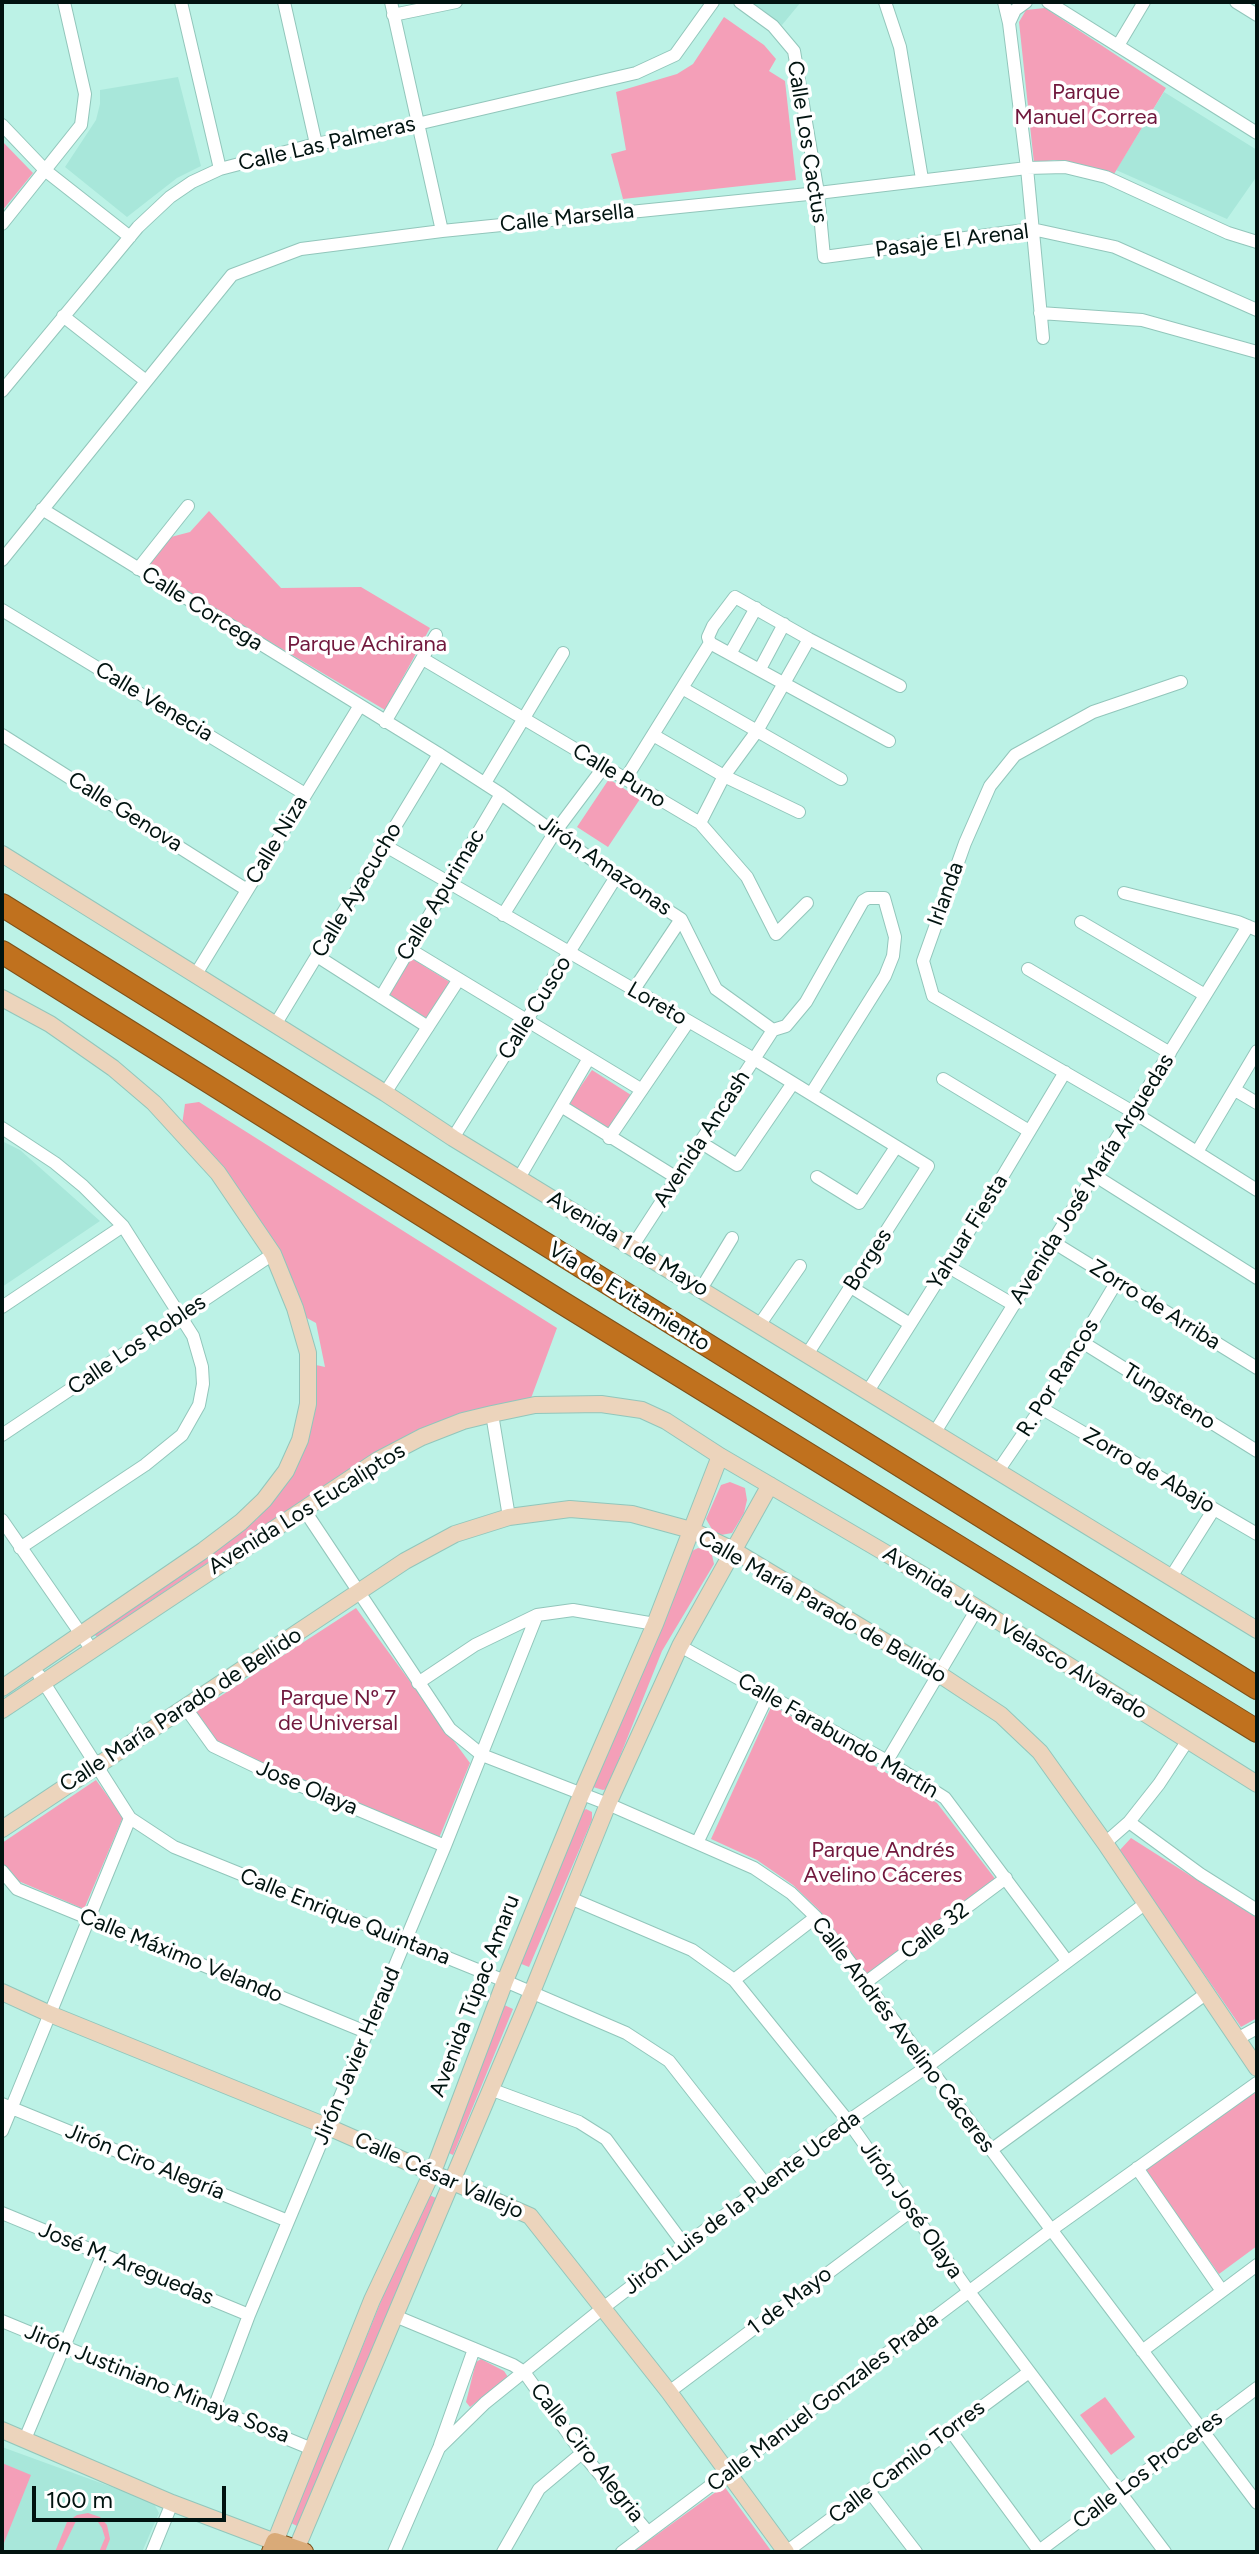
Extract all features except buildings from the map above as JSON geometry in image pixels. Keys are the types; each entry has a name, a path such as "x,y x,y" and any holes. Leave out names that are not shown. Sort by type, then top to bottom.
{"highway":[{"name":"Vía de Evitamiento","path":"2,905 1257,1688"},
{"name":"Vía de Evitamiento","path":"2,952 561,1302 1257,1731"}],"main road":[{"path":"273,2547 299,2551"}],"street":[{"path":"2,224 81,125 85,94 64,2"},
{"path":"181,2 220,169"},
{"path":"284,2 316,144"},
{"path":"442,231 392,8 456,2"},
{"name":"Calle Las Palmeras","path":"2,391 130,237 170,197 220,169 316,144 636,73 675,55 713,2"},
{"name":"Calle Los Cactus","path":"740,2 773,26 794,51 818,193 824,257"},
{"path":"885,2 900,47 922,179"},
{"path":"1004,2 1027,168 1043,338"},
{"path":"1009,23 1015,10 1026,2"},
{"path":"1048,2 1257,133"},
{"path":"1119,44 1144,2"},
{"path":"1236,2 1257,15"},
{"path":"2,125 46,171 130,237"},
{"name":"Calle Marsella","path":"2,560 232,275 301,249 922,179 1065,167 1106,177 1228,233 1257,242"},
{"name":"Pasaje El Arenal","path":"824,257 1032,229 1115,247 1257,310"},
{"path":"1040,313 1142,320 1257,352"},
{"path":"63,316 146,381"},
{"path":"138,569 188,506"},
{"name":"Calle Corcega","path":"42,509 485,783"},
{"path":"889,741 710,643 708,637 735,597 900,686"},
{"path":"730,654 756,608"},
{"name":"Calle Venecia","path":"2,610 305,794"},
{"path":"760,669 784,624"},
{"path":"385,722 436,635"},
{"path":"700,823 724,776 757,731 809,639"},
{"path":"626,778 710,643"},
{"path":"485,783 563,653"},
{"name":"Calle Puno","path":"423,659 700,823 747,877 776,934 807,903"},
{"name":"Irlanda","path":"1181,682 1093,712 1015,755 990,786 965,843 923,961 933,996 1133,1112 1257,1190"},
{"path":"682,688 841,779"},
{"name":"Calle Niza","path":"196,974 359,707"},
{"name":"Calle Genova","path":"2,735 247,890"},
{"path":"653,735 724,776 799,812"},
{"name":"Calle Ayacucho","path":"275,1025 439,754"},
{"path":"503,915 555,832 603,768"},
{"name":"Jirón Amazonas","path":"485,783 616,877 681,919 716,989 773,1030"},
{"name":"Calle Apurimac","path":"381,997 501,794"},
{"name":"Loreto","path":"384,845 754,1059 928,1166"},
{"name":"Avenida 1 de Mayo","path":"2,854 453,1138 1257,1630"},
{"name":"Calle Cusco","path":"453,1138 616,877"},
{"path":"1124,893 1253,928"},
{"name":"Avenida Ancash","path":"632,1247 773,1030 786,1026 797,1015 863,901 884,898 895,937 893,956 885,976 811,1094"},
{"path":"633,991 681,919"},
{"path":"1081,922 1205,995"},
{"name":"Avenida José María Arguedas","path":"935,1432 1205,995 1253,928"},
{"path":"409,949 642,1090"},
{"path":"317,956 428,1027"},
{"path":"1028,969 1170,1053"},
{"path":"385,1093 459,979"},
{"name":"Avenida Los Eucaliptos","path":"2,998 50,1024 113,1068 154,1103 218,1173 273,1254 295,1308 308,1353 308,1404 300,1440 286,1471 264,1500 204,1550 2,1688"},
{"path":"609,1138 688,1022"},
{"path":"1197,1152 1257,1051"},
{"path":"519,1178 589,1058"},
{"name":"Yahuar Fiesta","path":"868,1391 1065,1072"},
{"path":"943,1079 1029,1131"},
{"path":"700,1142 737,1165 793,1083"},
{"path":"1235,1090 1257,1103"},
{"path":"561,1106 677,1178"},
{"path":"2,1128 65,1171 123,1226 193,1336 202,1367 203,1384 199,1405 182,1435 145,1465 20,1548"},
{"path":"817,1177 859,1203 896,1147"},
{"name":"Borges","path":"808,1353 928,1166"},
{"path":"1094,1175 1257,1278"},
{"path":"2,1307 123,1226"},
{"path":"701,1289 732,1238"},
{"name":"Zorro de Arriba","path":"1053,1242 1257,1368"},
{"name":"Calle Los Robles","path":"2,1435 273,1254"},
{"path":"760,1324 800,1266"},
{"path":"947,1266 1014,1305"},
{"name":"R. Por Rancos","path":"998,1471 1041,1408 1116,1283"},
{"path":"851,1287 910,1324"},
{"name":"Tungsteno","path":"1082,1342 1257,1451"},
{"name":"Avenida Los Eucaliptos","path":"2,1710 378,1460 422,1437 463,1421 535,1405 601,1404 642,1410 666,1421 770,1485"},
{"name":"Zorro de Abajo","path":"1041,1408 1257,1534"},
{"path":"492,1414 509,1517"},
{"name":"Avenida Túpac Amaru","path":"273,2547 372,2300 432,2172 505,1981 655,1624 720,1456"},
{"path":"299,2551 608,1804 680,1646 770,1485"},
{"name":"Avenida Juan Velasco Alvarado","path":"770,1485 977,1609 1257,1784"},
{"name":"Calle Andrés Avelino Cáceres","path":"303,1508 450,1729 482,1755 698,1841 772,1879 816,1917 1257,2503"},
{"name":"Calle María Parado de Bellido","path":"2,1829 405,1561 455,1534 509,1517 570,1509 632,1514 691,1530 733,1550 939,1674 1001,1715 1040,1752 1257,2068"},
{"path":"1171,1577 1214,1509"},
{"path":"2,1520 92,1650"},
{"path":"887,1761 977,1609"},
{"path":"418,1683 475,1645 537,1615 573,1610 655,1624"},
{"name":"Jirón Javier Heraud","path":"214,2408 249,2315 445,1846 537,1615"},
{"name":"Calle Farabundo Martín","path":"680,1646 769,1693 945,1798 1067,1961"},
{"name":"Calle Enrique Quintana","path":"33,1667 130,1818 174,1847 626,2033 669,2061 767,2186"},
{"path":"698,1841 769,1693"},
{"name":"Jose Olaya","path":"185,1707 213,1746 445,1846"},
{"path":"1105,1843 1129,1822 1188,1740"},
{"path":"2,2131 7,2106 50,2014 130,1818"},
{"path":"1129,1822 1200,1874 1257,1910"},
{"name":"Calle Máximo Velando","path":"2,1871 17,1889 366,2032"},
{"name":"Calle 32","path":"865,1983 1006,1878"},
{"name":"Jirón José Olaya","path":"570,1898 692,1950 734,1980 848,2121 970,2293 1165,2552"},
{"name":"Jirón Luis de la Puente Uceda","path":"394,2552 439,2448 485,2403 603,2308 767,2186 848,2121 928,2066 1146,1903"},
{"path":"734,1980 816,1917"},
{"name":"Calle César Vallejo","path":"2,1992 326,2126 530,2216 669,2392 786,2552"},
{"path":"991,2150 1207,1993"},
{"path":"1237,2039 1257,2028"},
{"name":"Calle Manuel Gonzales Prada","path":"622,2552 1051,2230 1257,2083"},
{"path":"490,2089 579,2122 606,2139 685,2246"},
{"name":"Jirón Ciro Alegría","path":"7,2106 288,2221"},
{"path":"1137,2168 1222,2291"},
{"name":"1 de Mayo","path":"669,2392 911,2211"},
{"name":"José M. Areguedas","path":"2,2213 249,2315"},
{"path":"25,2439 103,2254"},
{"path":"1142,2351 1257,2265"},
{"name":"Calle Ciro Alegria","path":"395,2316 524,2372 582,2453 647,2531"},
{"name":"Jirón Justiniano Minaya Sosa","path":"2,2321 312,2449"},
{"path":"439,2448 474,2349"},
{"name":"Calle Camilo Torres","path":"786,2552 1029,2372"},
{"name":"Calle Los Proceres","path":"1040,2552 1257,2388"},
{"path":"2,2430 273,2547"},
{"path":"950,2430 1040,2552"},
{"path":"503,2552 539,2489 582,2453"},
{"path":"869,2491 916,2552"},
{"path":"152,2552 172,2503"}],"shaded area":[{"path":"750,2 801,2 782,25"},
{"path":"178,77 201,166 177,178 127,217 65,167 96,120 100,90"},
{"path":"1164,92 1257,150 1257,176 1227,219 1116,170"},
{"path":"2,1141 20,1150 100,1221 2,1287"},
{"path":"2,2447 153,2502 159,2513 142,2552 2,2552"}],"green space":[{"name":"Parque Manuel Correa","path":"1045,8 1166,88 1114,174 1071,162 1054,160 1034,163 1019,22 1026,10"},
{"path":"724,17 764,45 776,59 769,71 785,81 796,180 623,199 611,154 626,150 616,92 677,74 693,64"},
{"path":"2,141 33,173 2,211"},
{"name":"Parque Achirana","path":"209,511 281,588 361,587 430,628 385,710 147,569 157,549 171,537 190,532"},
{"path":"609,779 640,799 608,847 577,827"},
{"path":"408,956 453,984 429,1020 386,994"},
{"path":"592,1070 631,1095 608,1132 567,1106"},
{"path":"199,1102 557,1328 530,1401 496,1407 265,1527 261,1523 262,1526 97,1637 94,1634 257,1519 283,1488 316,1365 325,1367 316,1323 305,1317 182,1125 185,1104"},
{"path":"730,1482 745,1488 747,1500 744,1513 732,1533 721,1535 713,1531 706,1519 721,1485"},
{"path":"698,1548 708,1550 714,1564 662,1651 607,1789 593,1787 692,1551"},
{"name":"Parque Nº 7 de Universal","path":"356,1608 470,1763 439,1838 210,1740 193,1714"},
{"name":"Parque Andrés Avelino Cáceres","path":"772,1705 937,1803 996,1880 868,1975 818,1909 793,1885 757,1860 711,1839"},
{"path":"96,1780 123,1817 84,1909 16,1880 2,1862 2,1843"},
{"path":"586,1809 592,1812 592,1820 529,1967 519,1963 581,1812"},
{"path":"1131,1838 1257,1918 1257,2018 1241,2027 1119,1851"},
{"path":"502,2004 513,2009 453,2155 443,2150"},
{"path":"1257,2090 1257,2246 1219,2274 1145,2170"},
{"path":"425,2193 436,2198 299,2527 291,2523"},
{"path":"481,2359 504,2371 508,2377 470,2407 466,2402 476,2362"},
{"path":"1105,2397 1135,2437 1111,2455 1080,2415"},
{"path":"2,2463 31,2475 2,2548"},
{"path":"724,2486 772,2552 633,2552"},
{"path":"88,2513 100,2517 107,2525 110,2539 105,2552 99,2552 105,2538 102,2528 98,2522 88,2518 76,2521 61,2552 55,2552 67,2522 77,2515"}]}
